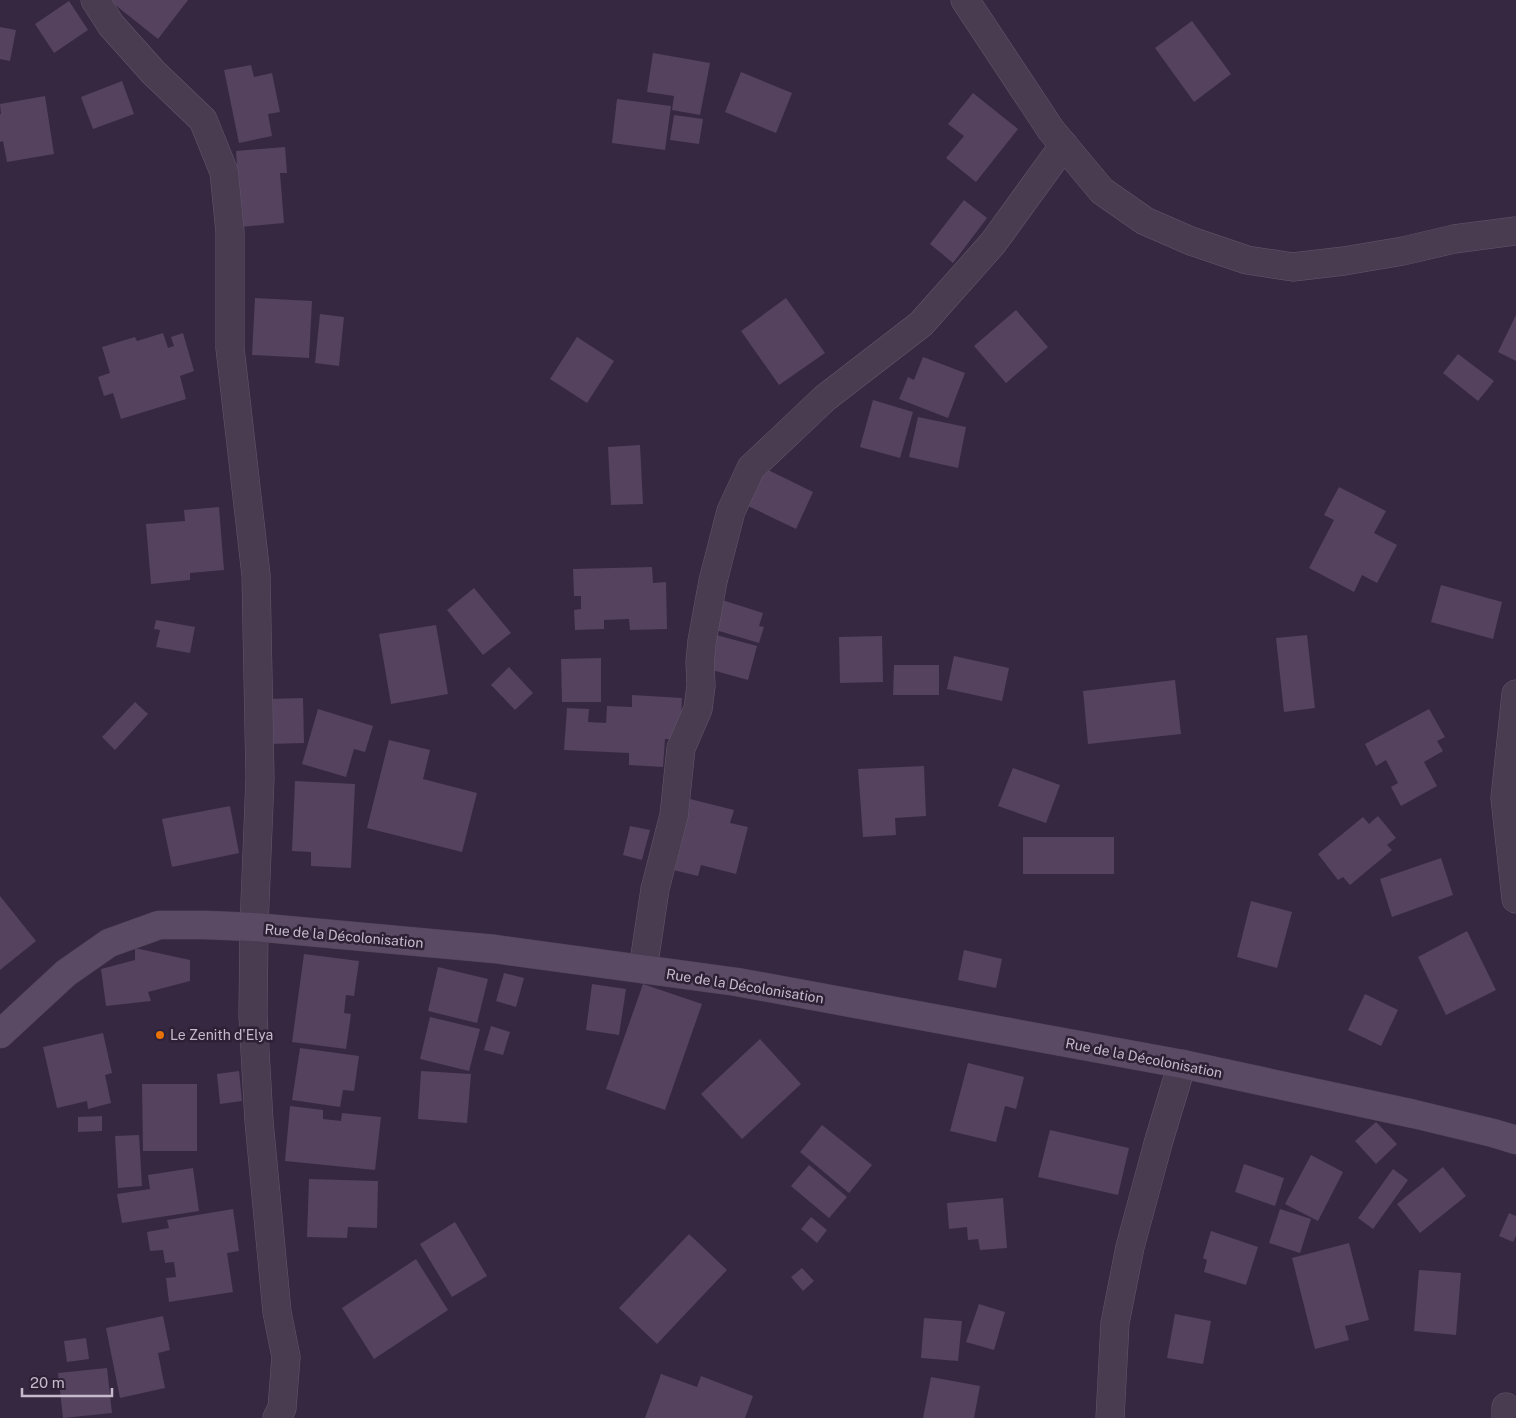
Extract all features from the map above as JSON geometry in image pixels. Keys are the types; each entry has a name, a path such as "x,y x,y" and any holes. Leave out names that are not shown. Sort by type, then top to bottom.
{"street":[{"path":"95,0 111,25 141,59 203,120 224,172 230,232 230,348 256,575 260,778 254,927 253,1015 259,1121 277,1312 286,1357 282,1408 277,1418"},
{"path":"965,0 1051,130 1102,191 1145,220 1191,241 1248,260 1294,267 1403,251 1454,239 1516,231"},
{"path":"643,969 655,889 674,815 681,748 698,709 701,686 700,662 702,640 713,581 730,511 751,468 825,398 921,324 993,243 1064,145"},
{"path":"1516,694 1504,798 1516,899"},
{"name":"Rue de la Décolonisation","path":"0,1034 66,973 109,942 159,925 254,927 495,949 737,982 1182,1064 1414,1114 1516,1140"},
{"path":"1110,1418 1115,1323 1130,1247 1182,1064"},
{"path":"277,1312 300,1418"}],"building":[{"path":"109,0 188,0 158,39"},
{"path":"69,1 88,30 54,53 35,24"},
{"path":"1192,21 1231,74 1194,102 1155,48"},
{"path":"0,27 16,30 10,61 0,59"},
{"path":"653,53 710,63 700,115 672,110 674,96 647,92"},
{"path":"251,65 254,77 272,73 280,112 268,114 272,136 239,143 224,70"},
{"path":"741,72 792,93 776,133 725,112"},
{"path":"122,81 134,114 93,129 81,97"},
{"path":"973,93 1018,129 976,182 946,158 964,136 948,124"},
{"path":"45,96 54,154 7,162 3,141 0,142 0,104"},
{"path":"617,99 671,106 665,150 612,143"},
{"path":"674,115 703,119 699,144 670,140"},
{"path":"285,147 287,173 280,173 284,223 241,227 236,151"},
{"path":"964,200 987,218 953,263 930,244"},
{"path":"255,298 312,301 309,358 252,355"},
{"path":"786,298 825,353 779,385 741,331"},
{"path":"1016,310 1048,347 1006,383 974,346"},
{"path":"320,314 344,317 339,366 315,363"},
{"path":"1516,315 1516,361 1498,352"},
{"path":"163,333 168,348 174,346 171,337 183,333 194,371 180,376 186,399 121,419 113,393 104,396 98,377 110,373 102,347 135,337 137,341"},
{"path":"577,337 614,361 587,403 550,379"},
{"path":"1458,354 1494,381 1478,401 1443,373"},
{"path":"923,357 965,373 948,418 899,399 908,377 914,380"},
{"path":"873,400 913,412 900,458 860,447"},
{"path":"918,417 966,427 958,468 909,457"},
{"path":"640,445 643,504 611,505 608,447"},
{"path":"762,467 813,492 796,529 744,504"},
{"path":"1339,487 1386,511 1374,533 1397,545 1377,583 1362,575 1354,592 1309,568 1334,520 1324,515"},
{"path":"219,507 224,570 190,573 190,580 151,584 146,524 185,521 184,510"},
{"path":"652,567 653,583 666,582 667,629 630,630 629,619 604,620 604,629 575,630 574,610 581,609 581,596 574,596 573,569"},
{"path":"1441,585 1502,602 1493,639 1431,622"},
{"path":"474,588 511,633 483,655 447,610"},
{"path":"719,599 763,613 759,626 764,627 759,643 709,628"},
{"path":"156,620 195,627 190,653 156,647 160,630 154,629"},
{"path":"436,625 448,694 391,704 379,634"},
{"path":"709,633 757,646 748,680 712,670 714,661 703,658"},
{"path":"1307,635 1315,708 1284,712 1276,638"},
{"path":"882,636 883,682 840,683 839,637"},
{"path":"954,656 1009,668 1002,701 947,689"},
{"path":"601,658 601,702 562,702 561,659"},
{"path":"894,665 939,665 939,695 893,695"},
{"path":"509,667 533,693 515,710 491,685"},
{"path":"1175,680 1181,734 1088,744 1083,691"},
{"path":"632,695 682,698 680,740 665,739 663,767 629,765 629,753 564,750 567,708 589,709 588,722 606,723 607,706 632,707"},
{"path":"303,698 304,743 269,744 268,699"},
{"path":"135,702 148,714 115,750 102,737"},
{"path":"318,709 373,726 365,752 354,749 346,777 302,764"},
{"path":"1429,709 1445,737 1437,741 1443,751 1424,762 1437,786 1401,806 1391,787 1398,783 1386,760 1376,766 1365,744"},
{"path":"389,740 430,750 423,779 477,793 462,852 367,828"},
{"path":"924,766 926,816 895,818 896,835 863,837 858,769"},
{"path":"1013,768 1060,785 1046,823 998,806"},
{"path":"295,781 355,784 351,868 311,866 311,852 292,851"},
{"path":"686,798 734,810 730,823 748,827 736,874 701,865 698,876 669,869"},
{"path":"230,806 239,853 172,867 162,819"},
{"path":"1378,816 1396,838 1387,845 1392,850 1350,885 1343,877 1338,880 1318,854 1363,817 1369,824"},
{"path":"630,826 650,830 642,860 623,855"},
{"path":"1023,837 1114,837 1114,874 1023,874"},
{"path":"1441,858 1453,895 1392,917 1380,879"},
{"path":"0,896 36,941 0,970"},
{"path":"1251,901 1292,912 1277,968 1237,957"},
{"path":"1467,931 1496,990 1446,1015 1418,957"},
{"path":"135,948 190,960 190,981 148,992 151,1001 106,1006 101,969 135,960"},
{"path":"964,950 1002,959 996,988 958,980"},
{"path":"304,954 359,961 354,996 346,995 344,1013 351,1014 346,1049 292,1042"},
{"path":"438,967 488,979 477,1023 428,1011"},
{"path":"504,973 524,978 516,1007 496,1001"},
{"path":"592,984 626,989 619,1035 586,1030"},
{"path":"643,984 702,1004 665,1110 606,1089"},
{"path":"1365,994 1398,1010 1381,1046 1348,1030"},
{"path":"430,1017 480,1029 469,1071 420,1059"},
{"path":"491,1026 510,1032 503,1055 484,1050"},
{"path":"103,1033 112,1073 105,1075 111,1103 88,1109 87,1101 57,1108 43,1047"},
{"path":"760,1039 801,1084 742,1139 701,1094"},
{"path":"300,1048 359,1056 354,1091 343,1090 340,1107 292,1100"},
{"path":"968,1063 1024,1077 1016,1109 1005,1106 996,1142 950,1131"},
{"path":"239,1071 242,1101 220,1104 217,1074"},
{"path":"421,1071 471,1074 467,1123 418,1119"},
{"path":"142,1084 197,1084 197,1151 143,1151"},
{"path":"290,1106 323,1110 323,1119 341,1121 342,1113 381,1117 375,1170 285,1161"},
{"path":"102,1116 102,1131 78,1132 78,1117"},
{"path":"1376,1122 1397,1144 1376,1164 1355,1141"},
{"path":"822,1125 872,1165 849,1193 800,1152"},
{"path":"1050,1130 1129,1148 1118,1195 1038,1177"},
{"path":"139,1135 142,1186 118,1188 115,1136"},
{"path":"1311,1155 1343,1172 1318,1221 1285,1204"},
{"path":"1244,1164 1284,1178 1275,1206 1235,1192"},
{"path":"809,1165 847,1197 829,1218 791,1186"},
{"path":"1443,1167 1466,1196 1420,1233 1397,1204"},
{"path":"193,1168 199,1211 122,1223 117,1194 150,1189 148,1175"},
{"path":"1393,1169 1408,1180 1373,1229 1358,1218"},
{"path":"309,1179 378,1181 377,1228 348,1227 347,1238 307,1237"},
{"path":"1003,1198 1007,1248 980,1250 978,1239 968,1240 967,1227 949,1229 947,1203"},
{"path":"233,1209 239,1251 227,1253 233,1292 169,1302 166,1278 176,1277 174,1262 165,1263 163,1250 150,1251 147,1232 169,1228 167,1220"},
{"path":"1280,1209 1311,1219 1300,1253 1269,1243"},
{"path":"1509,1213 1516,1216 1516,1236 1513,1242 1499,1236"},
{"path":"811,1217 827,1230 817,1243 801,1229"},
{"path":"455,1222 487,1276 452,1297 420,1244"},
{"path":"1211,1231 1258,1247 1246,1285 1204,1272 1207,1260 1203,1258"},
{"path":"689,1234 727,1270 657,1344 619,1308"},
{"path":"1349,1243 1369,1320 1345,1326 1349,1340 1315,1349 1292,1258"},
{"path":"416,1259 448,1310 374,1359 342,1308"},
{"path":"802,1268 814,1281 803,1291 791,1277"},
{"path":"1419,1270 1461,1273 1456,1335 1414,1331"},
{"path":"979,1304 1005,1312 994,1350 966,1342"},
{"path":"1175,1314 1211,1321 1203,1364 1167,1358"},
{"path":"163,1316 170,1350 158,1353 165,1388 120,1398 106,1328"},
{"path":"924,1318 962,1321 958,1361 921,1358"},
{"path":"86,1338 89,1359 67,1362 64,1341"},
{"path":"107,1368 112,1413 63,1418 58,1373"},
{"path":"661,1374 697,1387 701,1376 753,1396 745,1418 645,1418"},
{"path":"931,1377 980,1386 974,1418 923,1418"}],"place":[{"name":"Le Zenith d'Elya","path":"160,1035"}]}
